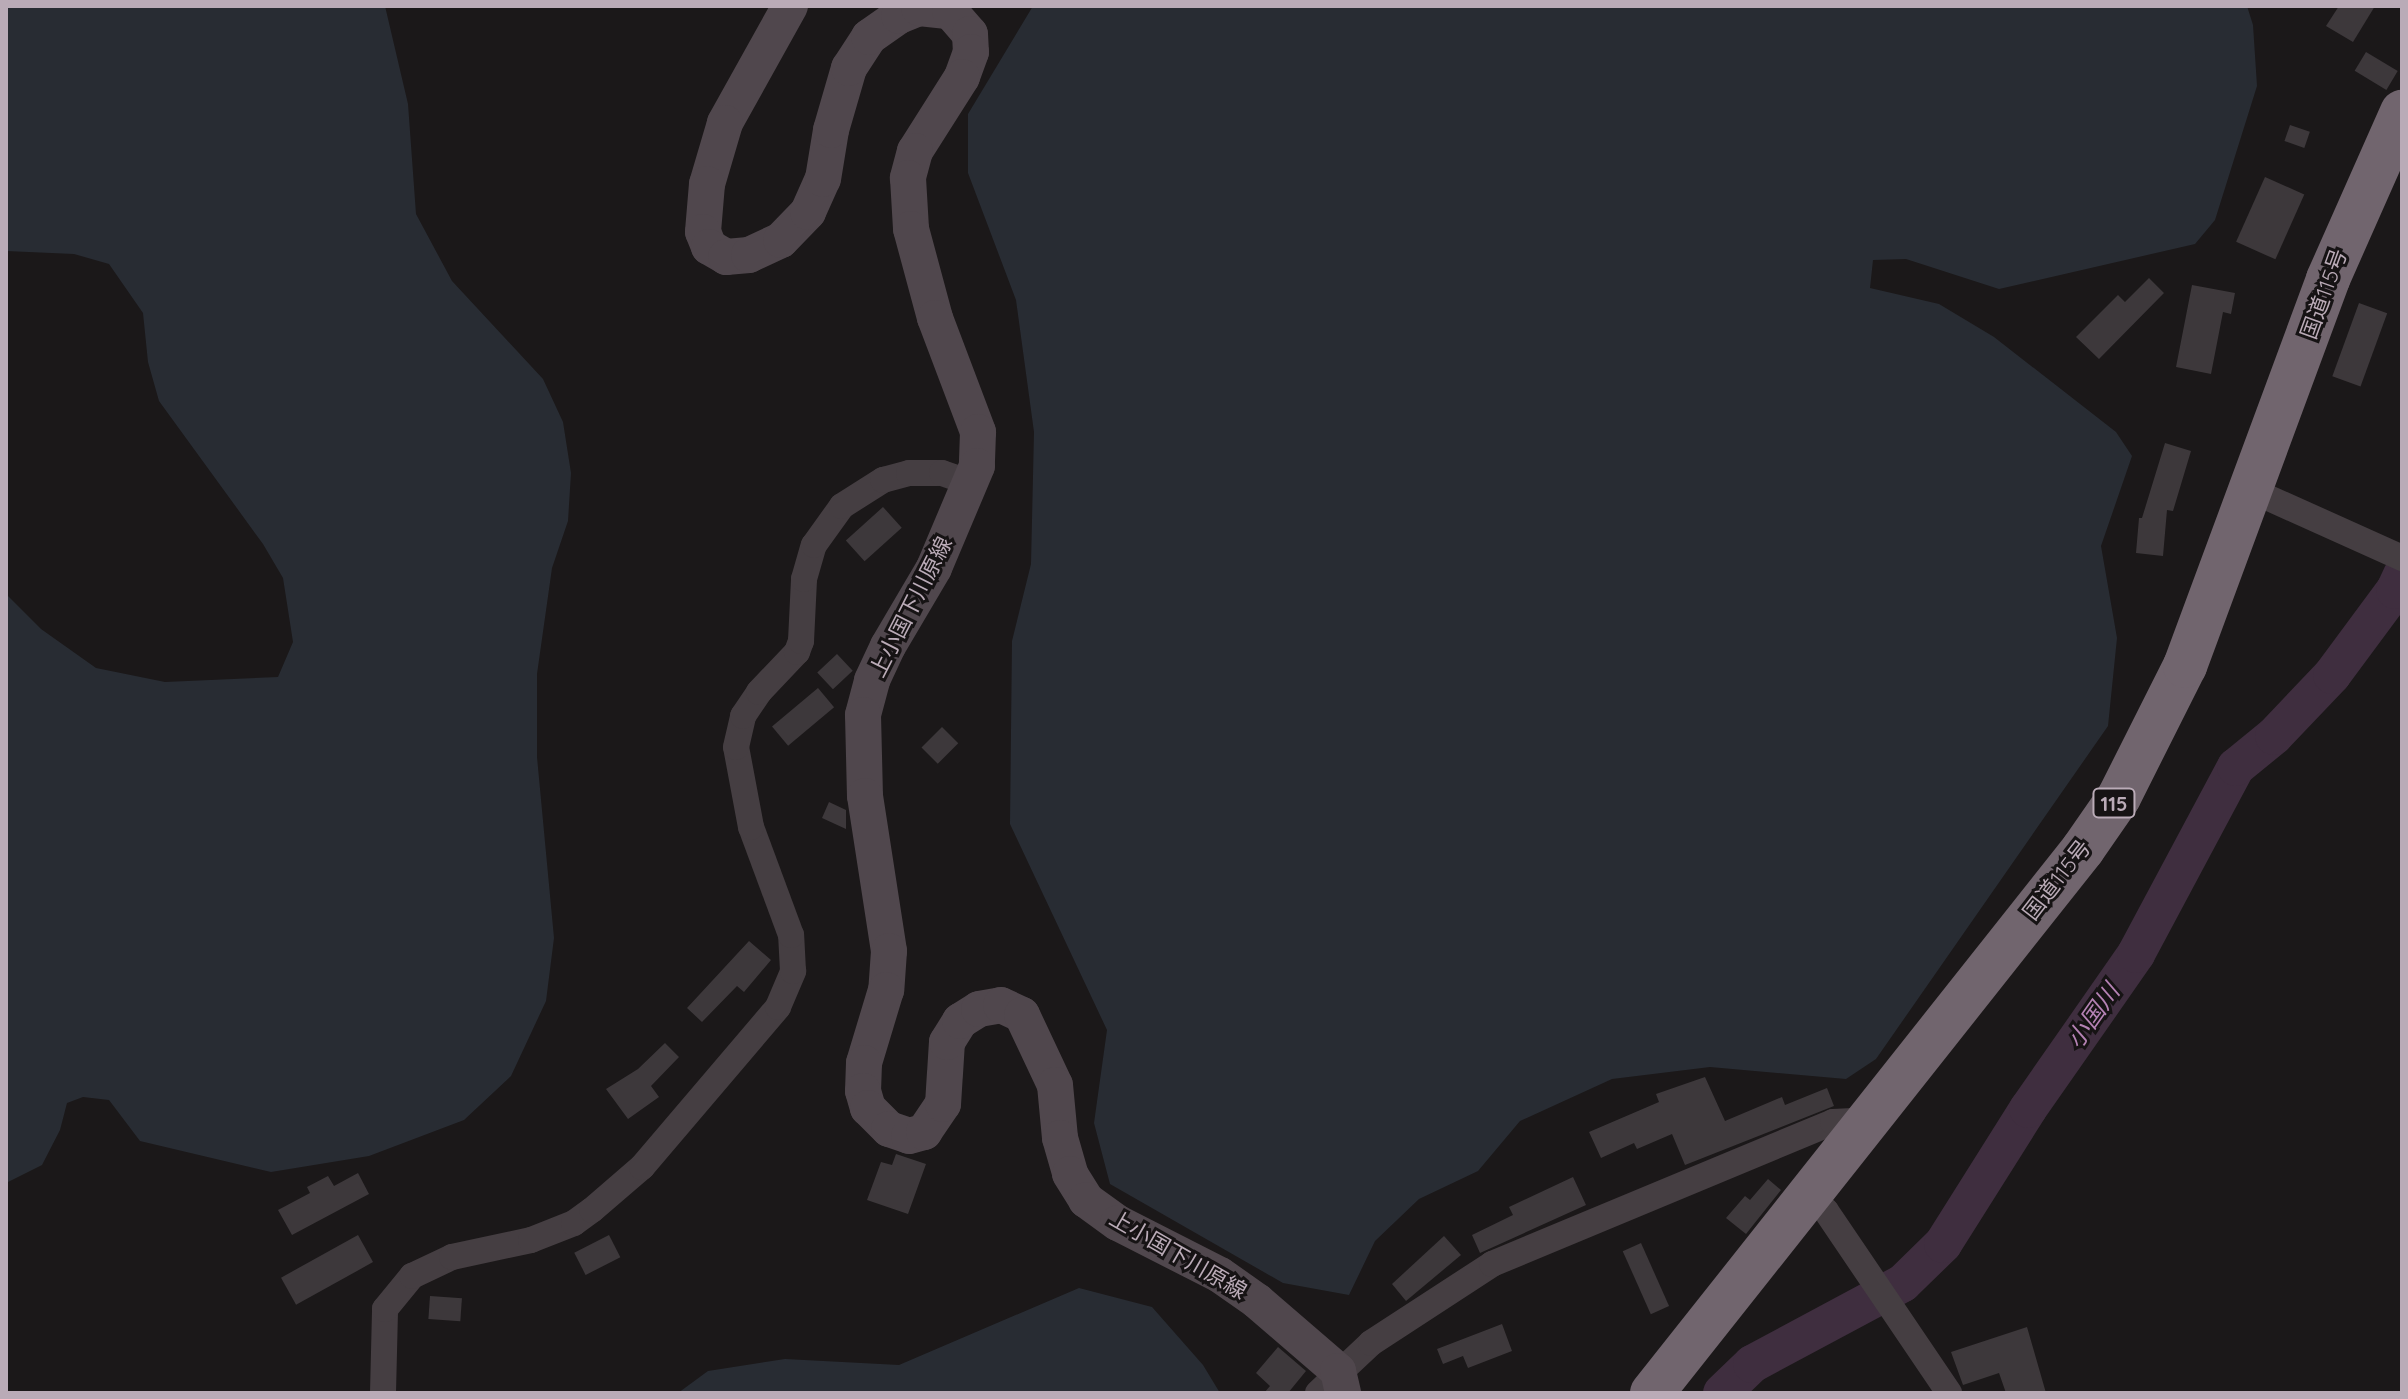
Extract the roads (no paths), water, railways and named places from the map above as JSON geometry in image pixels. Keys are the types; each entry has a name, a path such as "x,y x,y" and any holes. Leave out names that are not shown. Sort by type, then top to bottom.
{"highway":[{"name":"国道115号","path":"1652,1393 2083,849 2119,797 2185,666 2347,230 2402,112"}],"main road":[{"name":"上小国下川原線","path":"790,6 725,123 707,184 703,232 709,247 726,257 749,255 781,240 808,212 823,179 831,130 849,68 869,37 899,16 919,8 950,11 964,23 970,34 971,52 962,77 915,151 908,178 911,229 935,318 978,432 977,466 934,568 888,646 872,681 863,715 865,796 889,951 886,990 864,1063 863,1091 868,1108 889,1129 909,1136 924,1132 943,1104 947,1042 960,1021 979,1009 1001,1005 1022,1015 1055,1085 1060,1138 1070,1174 1086,1200 1118,1223 1220,1275 1257,1301 1333,1386"}],"street":[{"path":"383,1393 385,1309 412,1276 452,1257 531,1240 574,1223 592,1210 642,1167 714,1086 778,1007 793,971 791,935 751,827 736,747 743,716 759,692 797,652 801,641 804,579 814,545 842,506 883,480 909,473 942,473 971,483"},
{"path":"2251,490 2402,558"},
{"path":"1333,1386 1437,1297 1492,1264 1833,1122 1853,1121 1863,1127"},
{"path":"1809,1195 1826,1211 1949,1393"}],"waterway":[{"name":"小国川","path":"1722,1393 1752,1364 1903,1283 1943,1244 2028,1109 2136,954 2236,767 2274,736 2332,675 2395,590 2402,575"}]}
